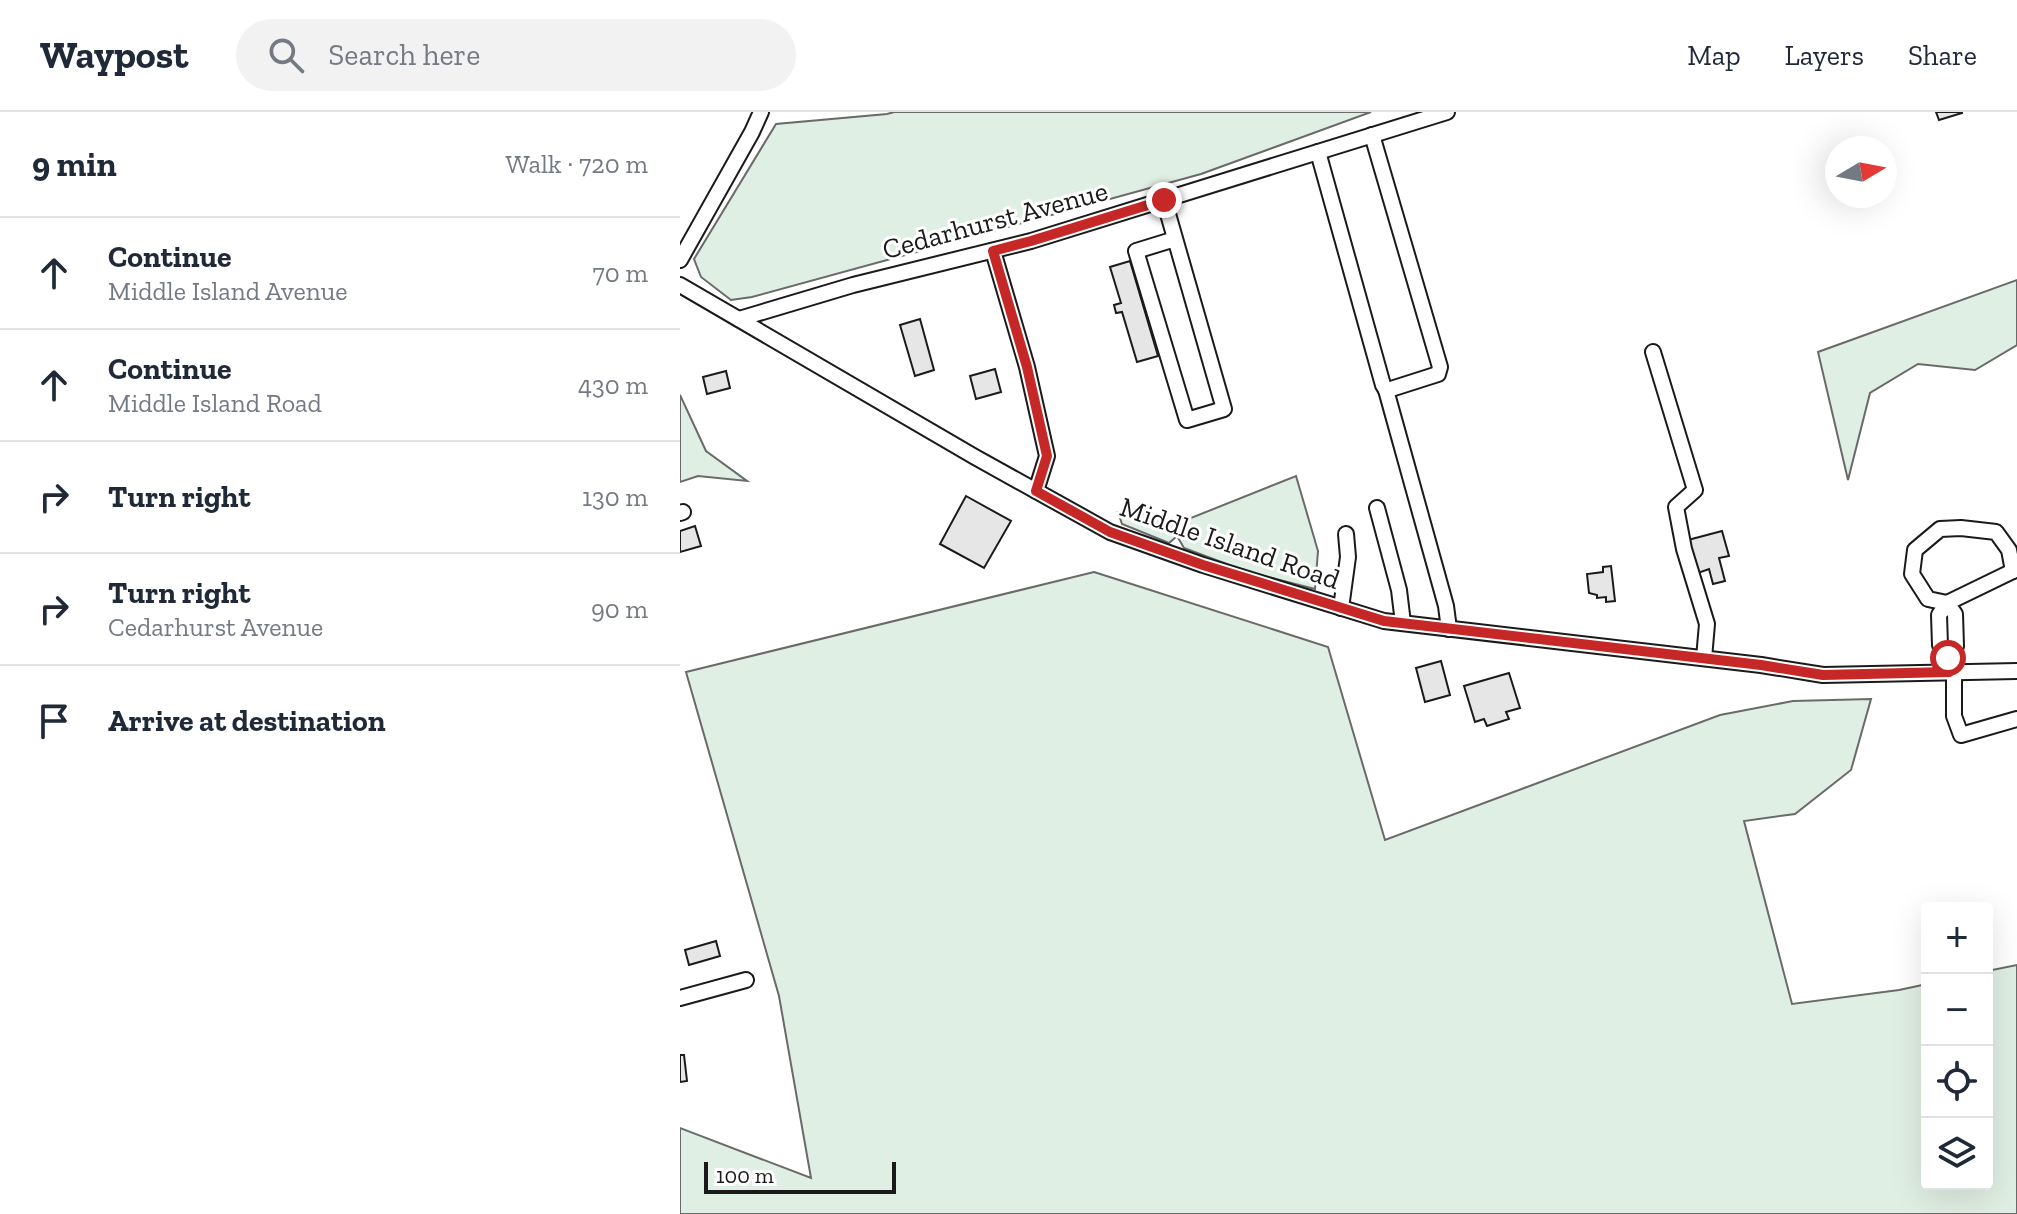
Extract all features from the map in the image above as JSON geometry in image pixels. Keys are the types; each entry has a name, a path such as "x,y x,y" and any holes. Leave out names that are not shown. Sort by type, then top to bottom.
{"street":[{"path":"680,260 761,112"},
{"name":"Cedarhurst Avenue","path":"739,319 853,285 1031,241 1441,113"},
{"path":"1372,135 1440,367 1438,374 1386,390"},
{"path":"1318,152 1439,579 1449,629"},
{"path":"1164,200 1224,409 1187,420 1136,251 1175,239"},
{"path":"993,251 1027,367 1047,456 1036,491"},
{"name":"Middle Island Road","path":"680,285 1110,532 1203,565 1384,621 1823,675 2017,671"},
{"path":"1653,352 1695,490 1676,507 1684,549 1707,624 1704,658"},
{"path":"1377,508 1399,590 1403,623"},
{"path":"1947,603 1928,599 1912,574 1915,550 1940,529 1996,532 2009,550 2015,570 1947,603 1939,615 1940,645 1948,651 1954,716 1961,735 2017,719"},
{"path":"1341,608 1348,557 1346,534"},
{"path":"680,998 746,980"}],"green space":[{"path":"894,112 1371,112 1201,174 752,297 731,300 701,277 694,259 776,124"},
{"path":"2017,280 2017,345 1975,370 1918,364 1870,393 1848,480 1818,352"},
{"path":"680,395 706,451 747,481 698,476 680,482"},
{"path":"1296,476 1318,551 1315,589 1248,572 1184,548 1177,536 1169,543 1122,524 1118,512 1154,515 1181,522"},
{"path":"1094,572 1328,647 1385,840 1720,715 1793,701 1871,699 1851,770 1795,814 1744,821 1792,1004 1921,985 1921,1190 1993,1190 1993,970 2017,965 2017,1214 680,1214 680,1128 811,1178 779,996 686,672"}],"building":[{"path":"1936,112 1962,112 1962,113 1939,120"},
{"path":"1130,261 1158,356 1137,362 1122,312 1116,313 1114,305 1121,303 1110,267"},
{"path":"920,319 934,370 915,376 900,325"},
{"path":"995,369 1001,392 976,399 970,376"},
{"path":"726,371 730,388 707,394 703,377"},
{"path":"966,496 1011,521 984,568 940,544"},
{"path":"695,526 701,546 680,552 680,531"},
{"path":"1722,531 1729,556 1719,558 1725,581 1713,584 1709,569 1698,573 1688,540"},
{"path":"1611,566 1615,601 1606,602 1606,597 1597,598 1597,595 1589,593 1587,574 1603,572 1603,567"},
{"path":"1441,661 1450,695 1425,702 1416,668"},
{"path":"1509,673 1520,708 1506,712 1509,719 1487,726 1484,719 1475,722 1464,686"},
{"path":"716,941 720,956 689,965 685,950"},
{"path":"680,1055 684,1055 687,1081 680,1082"}],"route":[{"path":"1164,200 993,251 1027,367 1047,456 1036,491 1110,532 1203,565 1384,621 1823,675 1949,672 1948,658"}]}
